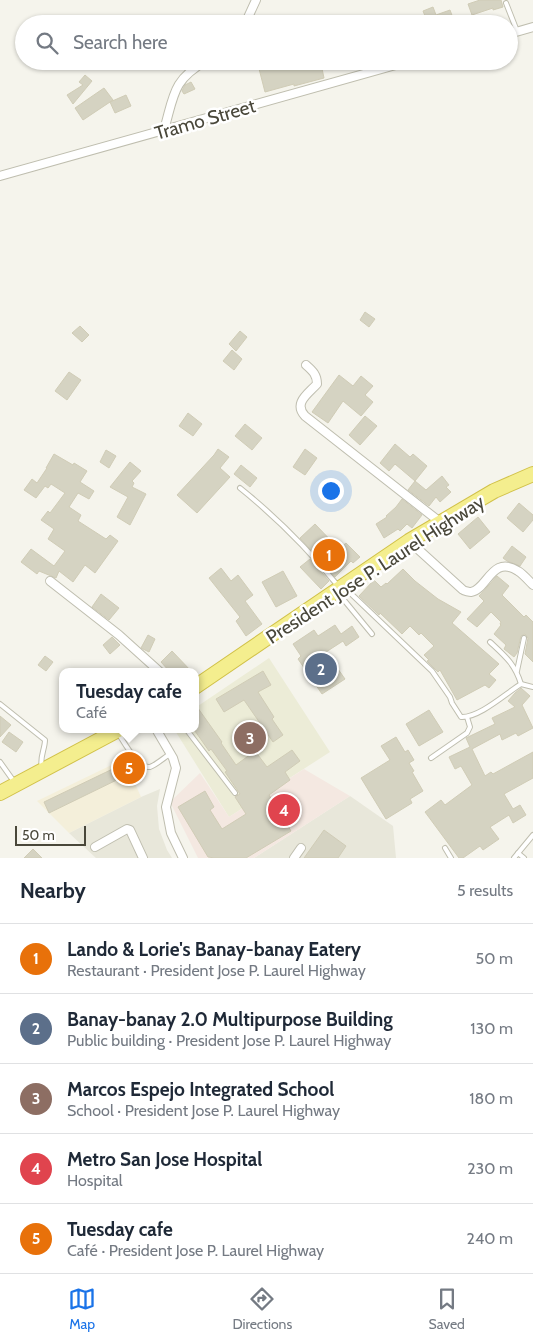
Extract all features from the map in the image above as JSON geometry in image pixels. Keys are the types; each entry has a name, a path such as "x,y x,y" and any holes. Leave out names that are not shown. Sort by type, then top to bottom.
{"highway":[{"name":"President Jose P. Laurel Highway","path":"199,684 409,541 494,491 533,474"},
{"path":"0,793 113,733"}],"street":[{"path":"249,15 256,0"},
{"path":"518,31 533,27"},
{"path":"164,130 175,90 191,70"},
{"name":"Tramo Street","path":"0,176 378,70"},
{"path":"306,365 313,370 317,377 317,384 302,400 300,411 440,522"},
{"path":"409,541 463,590 470,592 477,589 499,567 509,567 518,571 533,584"},
{"path":"50,581 119,635 156,668"},
{"path":"158,733 173,758 176,768 166,807 171,833 183,858"},
{"path":"95,846 127,829 133,834 144,858"},
{"path":"294,858 301,848"}],"lane":[{"path":"506,3 509,15"},
{"path":"240,488 286,528 303,546 339,588 372,634"},
{"path":"286,528 291,522"},
{"path":"339,588 432,671 450,697 460,717 467,717 477,713 521,684"},
{"path":"517,671 524,638"},
{"path":"490,642 511,662 517,671 521,684"},
{"path":"521,684 533,687"},
{"path":"0,704 45,740 41,764 42,770"},
{"path":"431,758 468,733 470,727 467,717"},
{"path":"121,733 137,761 144,766 151,767 170,754"},
{"path":"189,733 235,794"},
{"path":"0,762 16,785"},
{"path":"514,858 533,835"},
{"path":"445,848 451,858"},
{"path":"518,853 524,858"}],"shaded area":[{"path":"269,658 330,752 229,817 176,733 199,733 199,705"},
{"path":"124,759 141,797 69,833 37,801"},
{"path":"304,769 350,796 254,858 198,858 170,802 200,773 229,817"},
{"path":"160,789 157,806 159,829 172,858 96,858 69,833 141,797"},
{"path":"350,796 393,826 396,858 254,858"}],"building":[{"path":"480,0 501,0 503,7 493,10 493,8 472,15 468,4"},
{"path":"433,7 436,15 425,15 423,11"},
{"path":"450,10 452,15 436,15"},
{"path":"259,70 322,70 324,78 265,92"},
{"path":"85,75 92,81 73,104 67,95 83,85 79,82"},
{"path":"191,82 195,89 184,94 182,91 185,85"},
{"path":"104,88 113,100 83,120 75,108"},
{"path":"126,95 131,106 115,113 110,102"},
{"path":"365,312 375,319 369,327 360,320"},
{"path":"80,326 89,335 82,342 72,333"},
{"path":"240,331 247,337 236,351 229,344"},
{"path":"232,350 242,359 234,370 223,361"},
{"path":"69,372 81,380 67,400 55,391"},
{"path":"339,375 353,386 361,376 373,386 365,395 373,402 361,416 343,401 328,423 312,412"},
{"path":"188,413 202,424 193,436 179,426"},
{"path":"365,416 377,426 360,445 349,435"},
{"path":"245,424 262,438 252,450 235,436"},
{"path":"395,444 410,457 413,454 427,466 415,481 395,464 389,471 380,463"},
{"path":"218,449 229,457 220,468 230,477 197,513 177,495"},
{"path":"305,449 317,458 305,475 293,467"},
{"path":"106,450 116,456 109,468 100,462"},
{"path":"54,454 87,471 80,482 94,491 89,499 78,493 69,507 81,515 78,521 106,539 110,535 118,541 95,573 85,565 73,582 59,571 56,578 39,571 37,574 21,562 31,549 54,566 65,551 48,539 54,529 41,520 48,511 50,513 65,493 51,484 48,488 45,486 36,498 24,490 32,479 37,483"},
{"path":"130,462 141,471 132,481 134,483 132,487 146,494 130,525 117,517 128,497 110,487"},
{"path":"241,465 257,478 250,487 234,474"},
{"path":"442,476 449,485 446,487 451,492 440,502 436,497 429,506 408,490 415,481 426,490"},
{"path":"402,499 422,515 412,528 407,524 400,531 398,529 384,538 376,524 387,517"},
{"path":"519,503 533,515 533,520 523,532 507,518"},
{"path":"478,517 490,532 470,549 458,534"},
{"path":"315,524 339,549 346,543 360,557 353,563 351,561 335,577 300,538"},
{"path":"512,546 526,557 520,566 503,558"},
{"path":"310,559 329,581 321,589 300,567"},
{"path":"221,568 231,581 238,575 253,595 245,601 262,624 246,636 236,621 240,617 209,578"},
{"path":"403,569 438,599 461,612 452,623 499,664 489,674 496,680 489,688 485,685 457,700 440,670 438,672 424,655 434,646 421,633 419,635 410,626 402,634 359,596 374,580 381,587"},
{"path":"283,571 297,596 276,607 262,582"},
{"path":"497,576 509,586 502,595 524,617 526,615 533,622 533,662 525,654 528,638 525,634 521,636 517,653 514,657 504,649 506,645 494,634 501,625 501,622 491,612 477,627 467,619 484,601 479,596"},
{"path":"101,594 119,608 109,620 92,607"},
{"path":"335,625 341,634 352,626 359,637 346,646 343,641 326,652 345,679 322,694 298,659 301,656 293,644 314,630 318,636"},
{"path":"148,635 155,639 149,652 141,648"},
{"path":"112,637 120,645 110,654 103,645"},
{"path":"172,651 188,668 166,668 161,662"},
{"path":"45,656 53,662 46,671 38,665"},
{"path":"263,671 271,685 258,692 283,735 273,742 244,700 224,712 216,699"},
{"path":"521,688 530,696 522,705 533,728 518,736 516,733 502,740 500,734 472,749 485,776 491,772 493,774 533,752 533,778 504,794 513,809 520,805 526,815 513,823 509,815 490,827 499,839 483,850 480,846 463,858 459,858 425,812 441,800 445,805 472,785 461,766 455,769 449,757 470,747 466,738 495,724 492,718 515,707 508,701"},
{"path":"199,710 236,765 255,751 267,767 292,750 300,761 285,772 290,780 269,795 291,831 246,858 208,857 178,807 205,791 214,807 210,810 222,829 246,814 235,797 240,794 225,772 227,771 211,749 209,751 196,733 199,733"},
{"path":"429,710 443,732 419,746 406,724"},
{"path":"0,716 11,725 0,737"},
{"path":"9,732 23,742 16,752 2,742"},
{"path":"396,737 405,752 408,750 414,760 409,763 423,791 410,799 412,803 386,819 361,778 390,760 381,746"},
{"path":"123,764 129,774 49,813 44,802"},
{"path":"324,830 346,846 338,858 304,858"},
{"path":"33,849 42,858 24,858"}],"place":[{"name":"Lando & Lorie's Banay-banay Eatery","path":"329,555"},
{"name":"Banay-banay 2.0 Multipurpose Building","path":"321,669"},
{"name":"Marcos Espejo Integrated School","path":"250,738"},
{"name":"Tuesday cafe","path":"129,768"},
{"name":"Metro San Jose Hospital","path":"284,810"}]}
